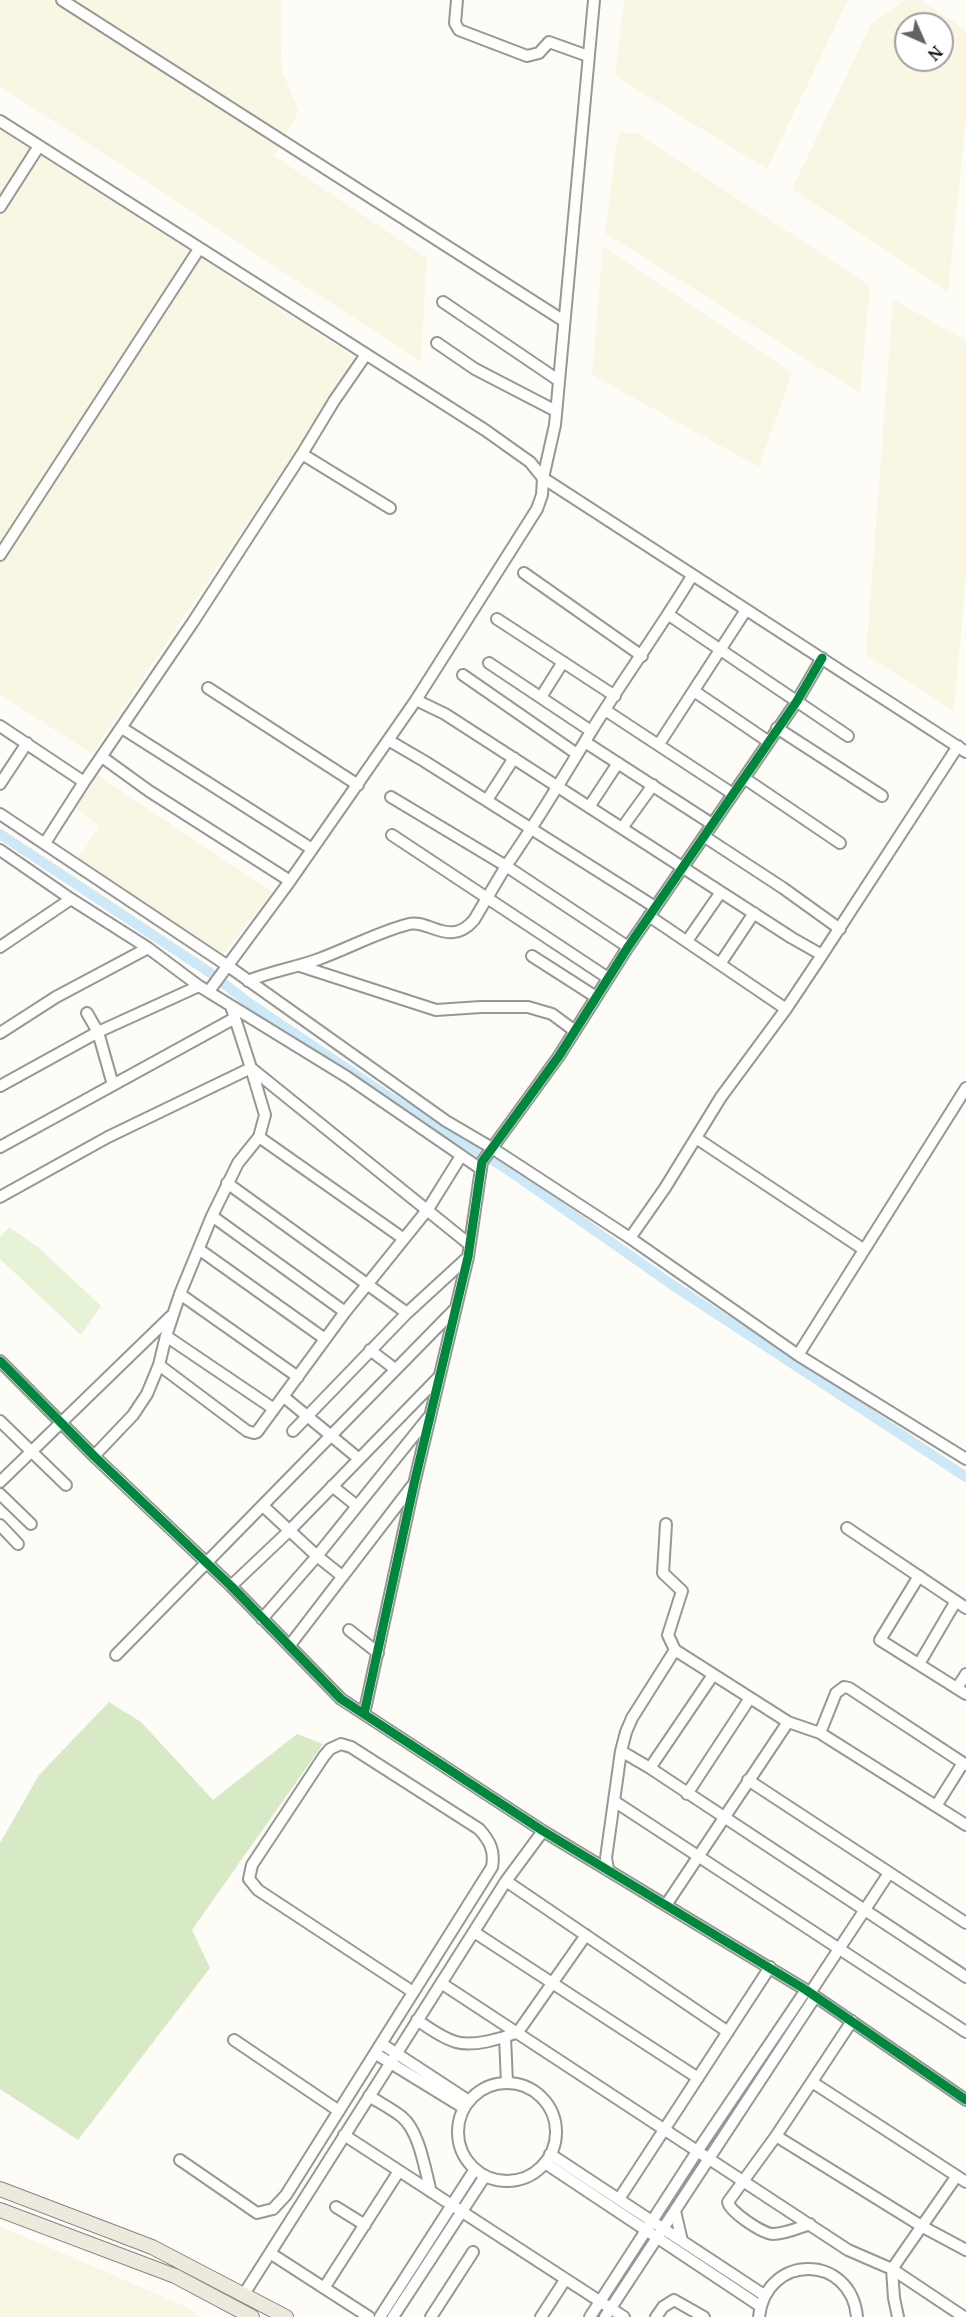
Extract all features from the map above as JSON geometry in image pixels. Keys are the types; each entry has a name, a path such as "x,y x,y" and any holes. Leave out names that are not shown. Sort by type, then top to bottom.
{"main road":[{"path":"0,2189 152,2247 286,2317"},
{"path":"0,2210 175,2276 252,2317"}],"street":[{"path":"62,0 564,321"},
{"path":"457,0 455,23 459,30 528,56 538,53 549,42 588,56"},
{"path":"0,1086 98,1032 207,988 225,970 416,700 537,509 542,495 543,478 555,425 594,0"},
{"path":"0,121 510,447 530,462 543,478 962,749 786,1009 721,1097 630,1238"},
{"path":"0,207 39,146"},
{"path":"0,555 199,249"},
{"path":"442,302 558,380"},
{"path":"437,343 475,369 556,411"},
{"path":"45,843 302,454 333,400 365,356"},
{"path":"302,454 390,508"},
{"path":"524,573 642,656"},
{"path":"248,981 268,972 300,966 412,923 444,932 458,931 467,927 532,829 591,731 669,615 692,576"},
{"path":"659,744 746,610"},
{"path":"669,615 849,736"},
{"path":"497,619 615,696"},
{"path":"364,1714 414,1484 468,1257 481,1166 575,1032 628,947 769,742 822,658"},
{"path":"541,697 563,662"},
{"path":"489,663 591,731"},
{"path":"463,675 577,754"},
{"path":"208,688 358,785"},
{"path":"694,691 769,742"},
{"path":"416,700 445,714 822,955"},
{"path":"605,710 733,794"},
{"path":"0,726 84,782"},
{"path":"122,728 312,849"},
{"path":"777,728 882,796"},
{"path":"388,740 532,829 786,1009"},
{"path":"585,742 712,824"},
{"path":"0,784 27,743"},
{"path":"102,757 149,791 290,881"},
{"path":"487,800 514,758"},
{"path":"589,807 618,763"},
{"path":"744,778 840,843"},
{"path":"622,828 653,785"},
{"path":"391,797 506,866 628,947"},
{"path":"0,814 45,843 225,970 248,981 446,1121 630,1238 798,1355 966,1459"},
{"path":"392,835 608,978"},
{"path":"705,837 840,929"},
{"path":"0,850 231,1006 347,1077 460,1156 481,1166"},
{"path":"687,941 721,892"},
{"path":"0,947 71,899"},
{"path":"720,964 753,913"},
{"path":"0,1033 56,997 148,948"},
{"path":"532,956 596,997"},
{"path":"300,966 436,1010 481,1006 528,1007 552,1014 575,1032"},
{"path":"94,1456 133,1415 147,1394 159,1365 180,1294 227,1183 238,1163 259,1137 265,1115 231,1006"},
{"path":"87,1013 98,1032 113,1085"},
{"path":"0,1147 235,1018"},
{"path":"0,1197 108,1137 251,1068"},
{"path":"251,1068 469,1244"},
{"path":"798,1355 966,1088"},
{"path":"259,1137 404,1239"},
{"path":"696,1138 863,1249"},
{"path":"159,1365 250,1433 254,1433 261,1428 345,1312 428,1209 460,1156"},
{"path":"227,1183 407,1313"},
{"path":"213,1216 345,1312"},
{"path":"200,1250 325,1339"},
{"path":"293,1431 407,1313 468,1257"},
{"path":"180,1294 298,1377"},
{"path":"116,1654 457,1307"},
{"path":"0,1480 33,1452 173,1314"},
{"path":"166,1336 274,1409"},
{"path":"370,1350 395,1369"},
{"path":"0,1361 94,1456 231,1586 341,1699 543,1831 770,1967 966,2100"},
{"path":"231,1586 289,1531 440,1376"},
{"path":"284,1397 358,1458"},
{"path":"262,1619 317,1556 430,1415"},
{"path":"0,1421 66,1485"},
{"path":"290,1645 414,1484"},
{"path":"332,1486 357,1506"},
{"path":"0,1494 31,1524"},
{"path":"263,1506 342,1576"},
{"path":"666,1524 663,1573 682,1591 668,1635 675,1650 788,1722 820,1733 966,1825"},
{"path":"0,1526 18,1544"},
{"path":"847,1528 966,1608"},
{"path":"919,1576 880,1640 962,1691 966,1674"},
{"path":"919,1664 956,1601"},
{"path":"349,1630 378,1653"},
{"path":"608,1869 606,1858 621,1751 632,1718 675,1650"},
{"path":"650,1768 713,1675"},
{"path":"820,1733 840,1688 849,1688 964,1764 936,1806"},
{"path":"687,1794 750,1698"},
{"path":"666,1905 788,1722"},
{"path":"180,2160 257,2212 268,2212 281,2202 492,1867 494,1857 492,1847 479,1829 351,1747 341,1744 330,1749 324,1756 252,1865 249,1879 258,1890 413,1992"},
{"path":"621,1751 966,1977"},
{"path":"748,1780 966,1923"},
{"path":"614,1801 966,2032"},
{"path":"244,2294 506,1881 543,1831"},
{"path":"590,2317 698,2150 810,1993 889,1873"},
{"path":"506,1881 728,2032"},
{"path":"474,1932 698,2078"},
{"path":"417,2020 458,2043 505,2037 518,2031 586,1935"},
{"path":"619,2199 770,1967"},
{"path":"441,1983 518,2031 848,2250 892,2269 964,2317"},
{"path":"608,2313 664,2229 810,1993"},
{"path":"810,2224 773,2234 765,2232 732,2211 728,2202 777,2136 852,2021"},
{"path":"505,2037 507,2083"},
{"path":"234,2040 339,2111"},
{"path":"379,2049 466,2105"},
{"path":"812,2082 961,2179 892,2269 898,2317"},
{"path":"507,2083 521,2085 534,2091 545,2100 556,2126 555,2141 548,2159 535,2172 524,2178 510,2181 497,2180 480,2173 466,2159 460,2147 458,2128 466,2105 479,2091 492,2085 507,2083"},
{"path":"369,2096 402,2117 410,2126 431,2192"},
{"path":"344,2135 565,2280 601,2301 608,2313 624,2317"},
{"path":"777,2136 923,2227 966,2250"},
{"path":"548,2159 654,2221 678,2245 761,2306 770,2286 788,2273 798,2269 820,2270 841,2281 850,2291 857,2317"},
{"path":"548,2159 657,2239 678,2245"},
{"path":"324,2288 399,2171"},
{"path":"380,2317 480,2173"},
{"path":"336,2207 365,2225"},
{"path":"393,2317 456,2209"},
{"path":"675,2211 678,2245"},
{"path":"648,2252 678,2245"},
{"path":"431,2317 473,2252"},
{"path":"270,2253 369,2317"},
{"path":"541,2317 565,2280"},
{"path":"656,2317 668,2302 674,2300 685,2304 704,2317"}],"shaded area":[{"path":"0,0 281,0 282,71 299,111 274,156 427,258 421,362 0,86"},
{"path":"624,0 848,0 767,169 615,76"},
{"path":"904,0 920,0 938,12 894,12 894,72 954,72 954,22 966,30 966,121 948,292 792,189 871,24"},
{"path":"0,127 357,359 92,754 0,694"},
{"path":"618,133 638,133 870,286 860,393 605,233"},
{"path":"603,247 792,373 759,467 592,375"},
{"path":"893,299 966,341 966,576 954,711 866,655"},
{"path":"96,774 273,892 223,954 78,859 99,826 74,807"},
{"path":"0,2226 187,2307 201,2317 0,2317"}],"green space":[{"path":"9,1227 38,1247 101,1306 81,1335 0,1259 0,1237"},
{"path":"109,1702 141,1722 213,1800 297,1734 323,1744 192,1930 210,1968 78,2140 0,2089 0,1843 39,1775"}],"waterway":[{"path":"0,834 209,972 249,1003 383,1093 505,1168 674,1286 966,1477"}],"cycle path":[{"path":"364,1714 414,1484 468,1257 482,1162 559,1056 628,947 797,701 822,658"},
{"path":"0,1361 94,1456 231,1586 341,1699 543,1831 806,1990 966,2100"}]}
